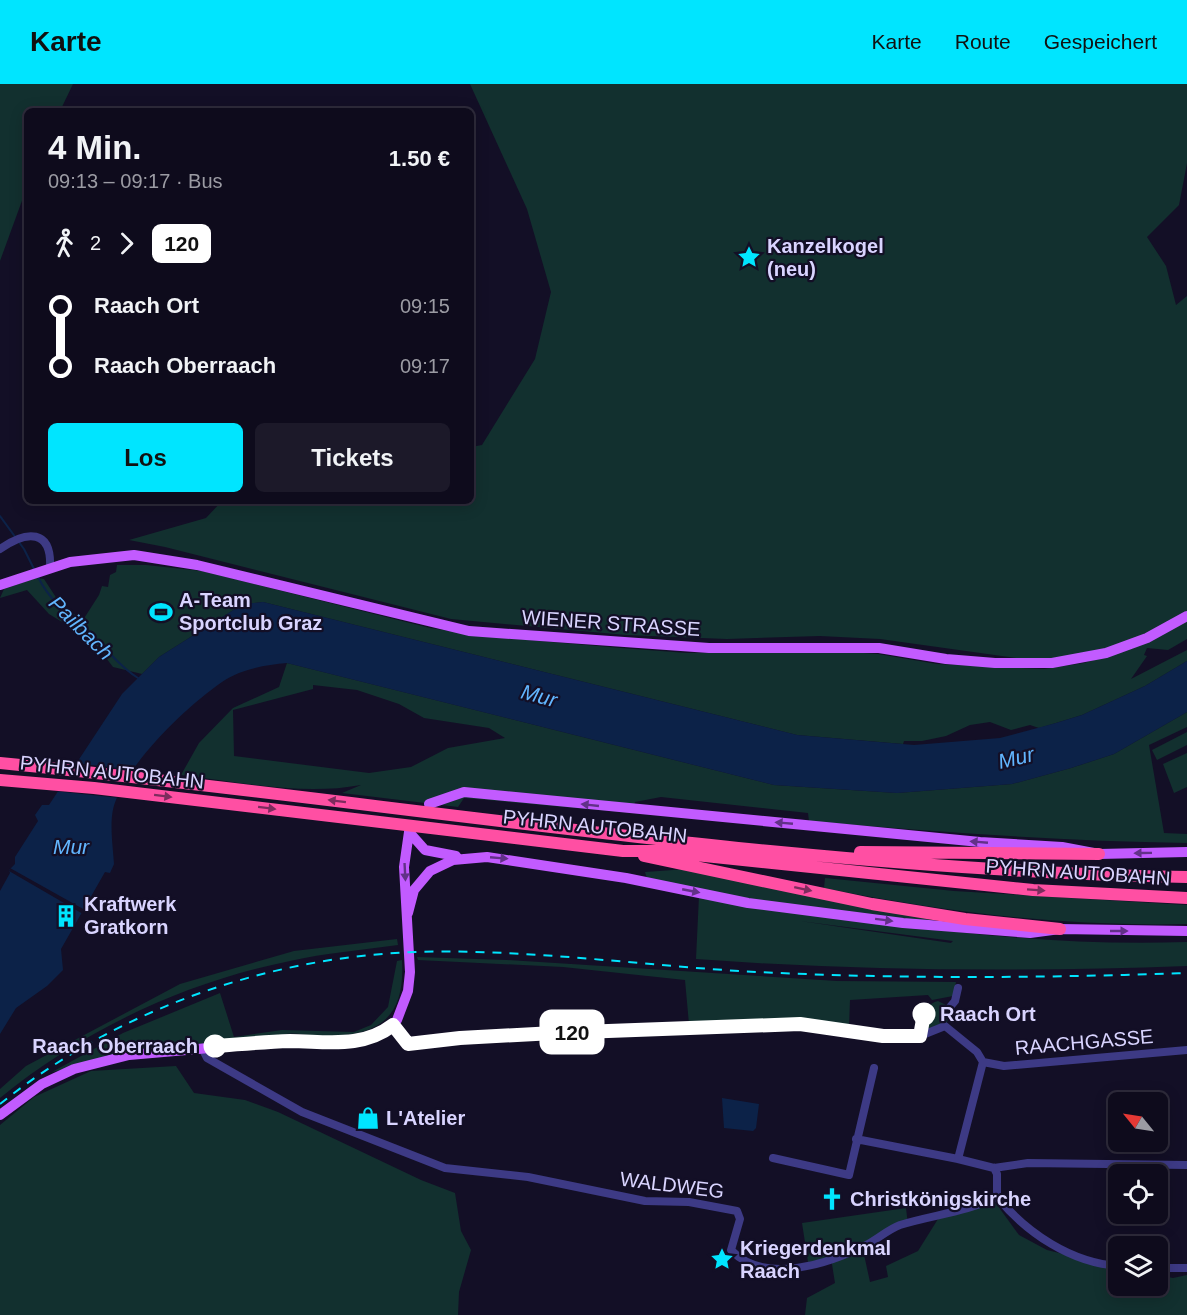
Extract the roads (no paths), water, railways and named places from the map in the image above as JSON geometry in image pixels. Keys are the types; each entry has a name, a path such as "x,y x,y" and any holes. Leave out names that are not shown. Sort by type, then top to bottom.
{"highway":[{"name":"PYHRN AUTOBAHN","path":"0,763 453,815 955,868 1187,877"},
{"name":"PYHRN AUTOBAHN","path":"0,780 209,801 622,851 657,851 1033,890 1187,898"},
{"path":"766,849 1099,854"},
{"path":"622,851 872,904 965,919 1060,930"}],"main road":[{"name":"WIENER STRASSE","path":"0,585 41,571 113,556 160,558 469,631 709,648 879,648 946,659 995,663 1052,663 1106,653 1147,638 1187,616"},
{"path":"429,804 464,792 980,842 1062,847 1099,854 1187,852"},
{"path":"0,1115 42,1084 74,1070 129,1055 289,1041 357,1042 375,1036 395,1022 408,991 408,913 404,867 409,831 420,846 432,853 549,865 748,903 903,923 1030,933 1060,930 1187,931"},
{"path":"408,913 414,890 430,871 444,862 472,857"}],"street":[{"path":"3,547 25,536 47,542 50,552 41,571"},
{"path":"950,1007 955,1001 958,988"},
{"path":"395,1022 408,1044 542,1033 800,1024 883,1036 920,1036 945,1026 977,1052 983,1062 958,1159"},
{"name":"WALDWEG","path":"202,1048 207,1058 302,1112 445,1168 528,1177 645,1201 688,1202 737,1211 740,1219 730,1250 738,1258 779,1270 833,1259 869,1244 897,1226 981,1205 997,1197"},
{"name":"RAACHGASSE","path":"983,1062 1005,1066 1187,1050"},
{"path":"774,1158 849,1175 874,1068"},
{"path":"856,1139 994,1168 1028,1163 1187,1165"},
{"path":"994,1168 998,1174 997,1197 1014,1218 1037,1236 1067,1252 1108,1263"},
{"path":"1168,1269 1187,1268"}],"water":[{"name":"Mur","path":"263,602 797,735 914,745 1000,738 1082,715 1145,686 1187,661 1187,712 1114,754 1071,768 1012,784 897,793 774,785 287,663 253,668 222,682 192,705 147,751 134,768 116,800 112,815 114,864 110,873 105,872 61,949 63,970 47,986 16,1008 0,1034 0,891 10,873 9,870 15,864 15,857 38,821 35,815 42,805 49,805 122,694 159,657 243,604"},
{"path":"722,1098 759,1104 756,1128 753,1131 724,1128"}],"waterway":[{"name":"Pailbach","path":"0,516 24,549 34,569"},
{"name":"Pailbach","path":"38,577 49,595 63,610 138,678"}],"railway":[{"path":"0,1104 43,1072 89,1044 137,1019 186,998 237,981 342,958 395,953 484,952 757,972 865,976 1080,976 1187,973"}],"place":[{"name":"Kanzelkogel (neu)","path":"749,257"},
{"name":"A-Team Sportclub Graz","path":"161,612"},
{"name":"Kraftwerk Gratkorn","path":"66,916"},
{"name":"Raach Ort","path":"924,1014"},
{"name":"Raach Oberraach","path":"215,1046"},
{"name":"L'Atelier","path":"368,1118"},
{"name":"Christkönigskirche","path":"832,1199"},
{"name":"Kriegerdenkmal Raach","path":"722,1259"}]}
